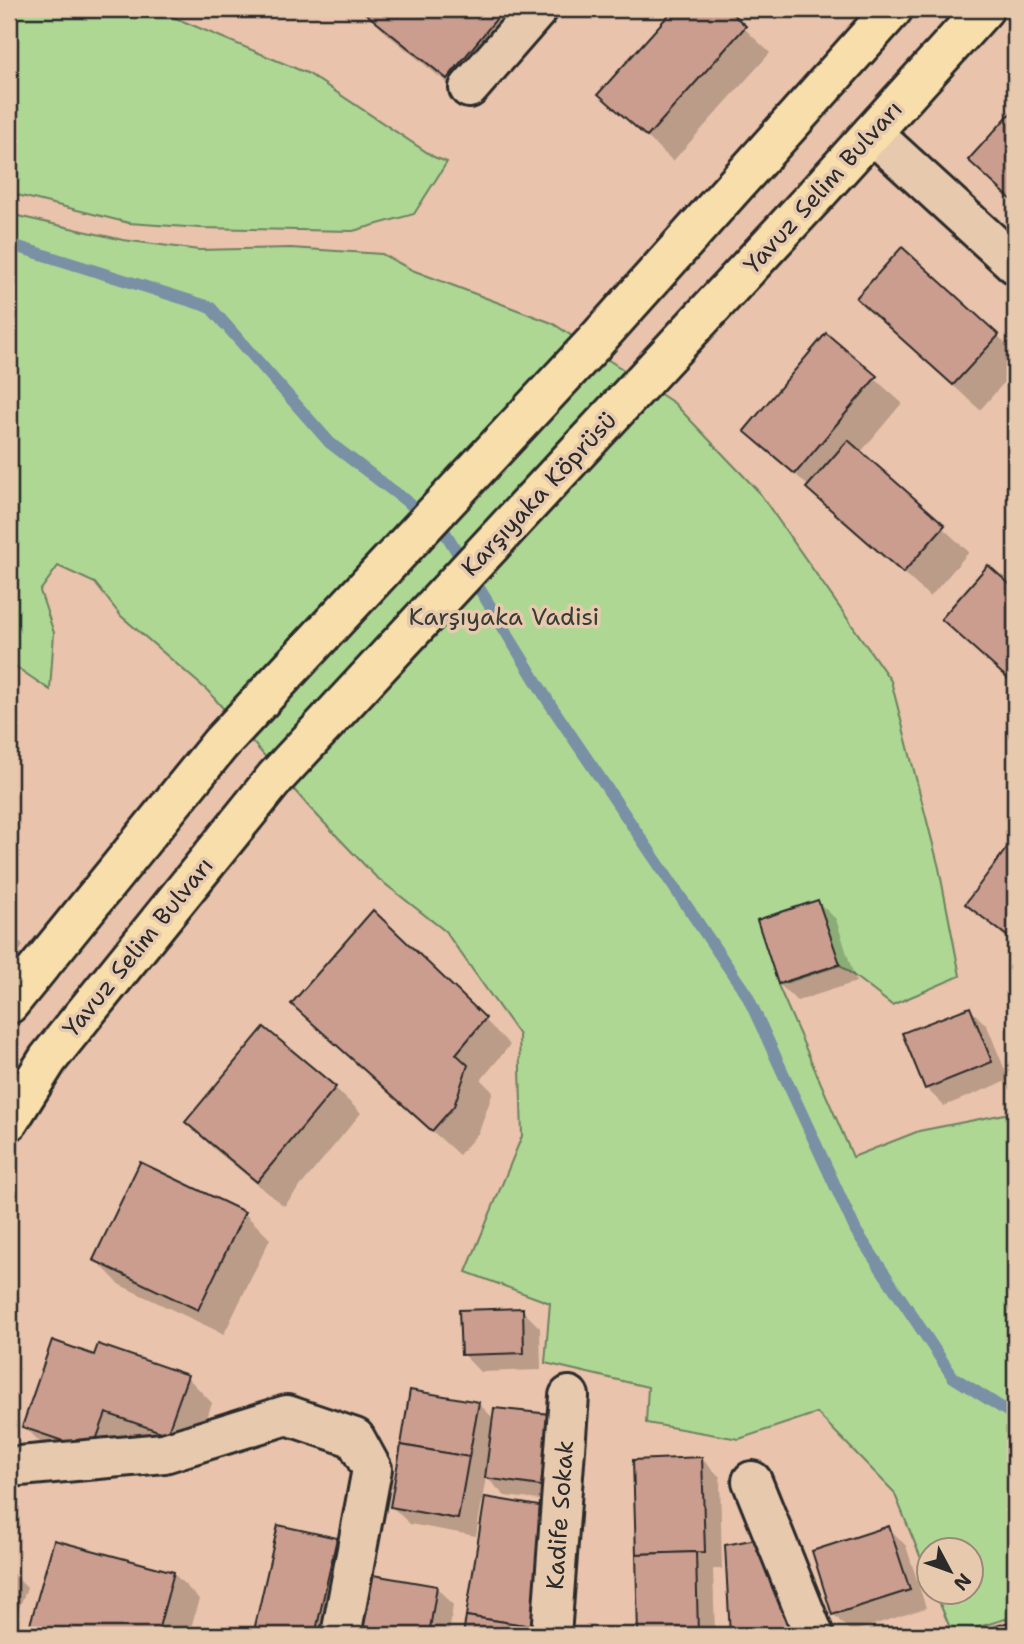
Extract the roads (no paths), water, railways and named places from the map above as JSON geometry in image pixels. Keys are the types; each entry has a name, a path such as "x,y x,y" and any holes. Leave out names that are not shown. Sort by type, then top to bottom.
{"main road":[{"path":"9,1004 220,744 593,344 893,9"},
{"name":"Yavuz Selim Bulvarı","path":"660,363 984,9"},
{"name":"Karşıyaka Köprüsü","path":"275,778 660,363"},
{"name":"Yavuz Selim Bulvarı","path":"9,1121 48,1059 275,778"}],"street":[{"path":"469,89 538,9"},
{"path":"872,133 1015,264"},
{"name":"Kadife Sokak","path":"551,1635 569,1396"},
{"path":"9,1467 164,1453 287,1415 355,1438 372,1469 341,1635"},
{"path":"752,1481 814,1635"}],"waterway":[{"path":"9,244 210,307 330,443 443,529 550,704 747,995 856,1231 953,1377 1015,1416"}],"park label":[{"name":"Karşıyaka Vadisi","path":"504,617"}]}
